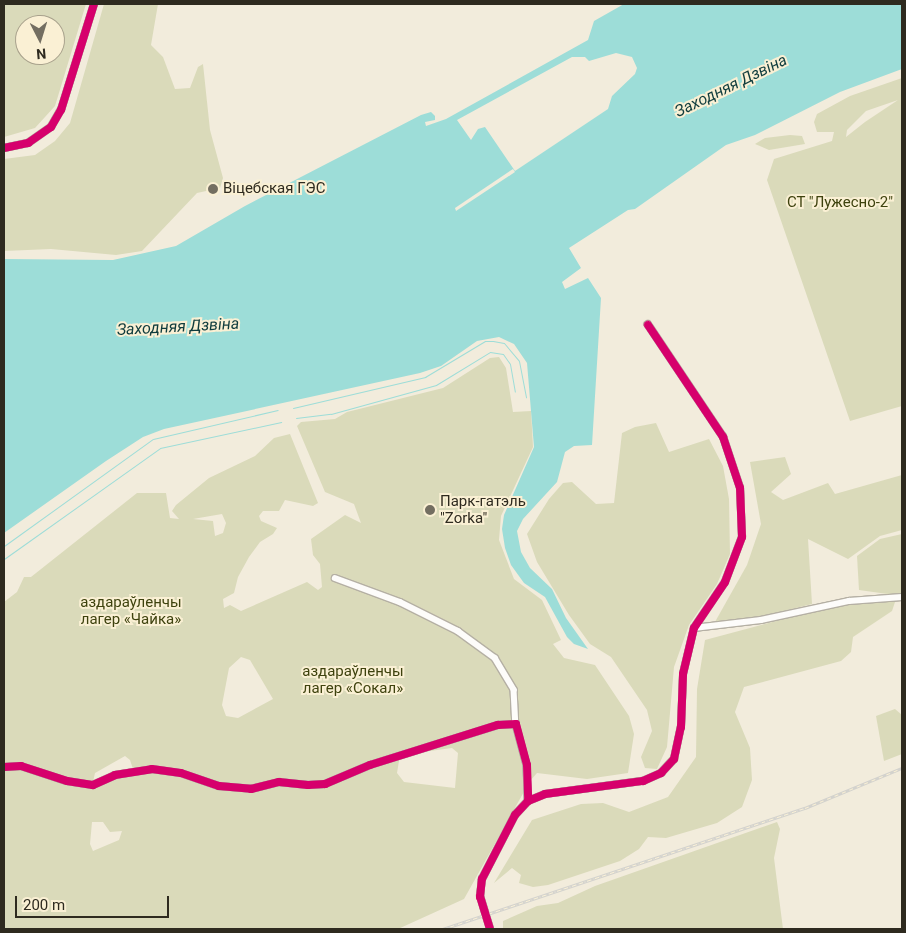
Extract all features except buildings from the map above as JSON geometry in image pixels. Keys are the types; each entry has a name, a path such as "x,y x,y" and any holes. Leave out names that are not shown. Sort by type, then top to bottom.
{"street":[{"path":"4,148 28,143 50,127 61,110 94,4"},
{"path":"490,929 480,897 482,879 515,815 528,801 545,794 643,781 661,773 674,759 679,747 683,674 694,628 720,590 737,554 742,537 740,488 722,437 648,325"},
{"path":"335,578 400,602 458,631 495,658 514,690 516,724 526,765 528,801"},
{"path":"694,628 761,620 849,601 902,597"},
{"path":"4,767 21,766 67,781 93,785 115,775 152,769 181,773 227,787 251,789 279,782 325,784 370,765 498,724 516,724"}],"green space":[{"path":"4,4 86,4 55,106 35,128 4,137"},
{"path":"104,4 158,4 151,45 163,57 175,89 190,88 198,67 203,64 210,130 223,178 220,188 197,193 142,251 116,255 51,249 4,251 4,159 35,155 55,141 70,123"},
{"name":"СТ \"Лужесно-2\"","path":"902,78 902,406 850,421 767,180 774,159 832,141 834,132 817,132 814,122 817,114 850,96","holes":["898,100 846,137 847,130 866,111"]},
{"path":"790,135 802,136 805,144 769,150 755,144 765,138"},
{"path":"499,357 506,368 513,412 531,411 533,447 501,516 499,540 514,579 542,600 561,640 553,644 564,658 595,665 629,716 634,734 628,773 587,779 537,773 530,781 464,899 398,929 4,929 4,602 17,592 24,577 31,577 137,493 166,493 170,518 179,519 172,511 176,505 209,478 255,456 274,438 290,434 318,503 313,506 285,500 279,511 263,511 259,516 261,521 277,528 273,534 260,542 249,557 238,577 234,593 223,599 224,608 230,605 241,611 307,582 318,590 322,587 320,564 313,555 311,539 345,515 361,523 354,504 325,492 297,426 301,422 335,419 347,412 443,388 490,358","holes":["222,514 226,523 223,533 215,536 213,521 193,519","241,657 250,660 273,699 238,718 226,716 222,705 229,668","452,748 458,753 455,788 404,782 397,773 400,755","125,756 130,760 135,775 132,777 126,772 93,782 95,773","92,822 103,822 110,832 122,831 119,840 93,851 90,844"]},
{"path":"656,423 669,452 709,439 723,466 729,499 730,554 717,584 689,625 674,667 667,747 657,769 645,768 641,757 652,731 647,710 611,657 590,644 569,615 537,562 527,534 549,499 563,483 572,482 596,504 614,503 622,433 635,427"},
{"path":"785,457 791,474 771,492 783,500 828,483 835,494 902,475 902,530 880,536 848,559 808,539 812,604 711,629 747,565 761,524 750,462"},
{"path":"902,534 902,596 859,590 857,556 880,539"},
{"path":"896,599 892,611 853,637 851,652 841,661 744,687 735,712 750,748 752,780 742,807 717,823 666,838 648,837 639,849 620,861 548,885 533,887 519,883 521,875 512,868 494,883 532,820 581,804 603,803 629,812 668,797 696,757 697,689 705,640 825,608"},
{"path":"895,709 902,715 902,754 884,761 876,716"},
{"path":"777,822 780,829 774,858 783,929 503,929 503,921 537,906 558,903 595,886"}],"water":[{"name":"Заходняя Дзвіна","path":"624,4 902,4 902,69 840,92 755,135 726,145 635,209 628,210 569,248 581,268 562,282 565,289 588,278 601,298 592,445 574,446 565,452 557,482 523,519 517,531 521,552 530,568 552,589 566,618 588,649 574,644 567,637 545,597 524,583 511,565 505,548 502,529 504,515 534,447 527,363 514,344 499,337 477,341 441,366 420,373 164,429 143,437 4,533 4,259 113,260 176,246 245,206 421,115 431,112 435,116 435,120 425,122 426,126 446,119 588,40 594,21","holes":["616,53 632,57 637,68 635,74 612,96 608,109 515,171 485,127 478,129 471,140 457,120 572,57 585,57 589,61"]}],"pier":[{"path":"513,169 515,172 456,211 455,208"}],"waterway":[{"path":"293,408 425,377 485,341 504,343 519,361 526,397"},
{"path":"296,418 331,414 436,385 490,352 503,354 510,364 515,392"},
{"path":"4,546 153,439 278,410"},
{"path":"4,559 160,448 281,422"}],"railway":[{"path":"443,929 805,808 902,768"}],"cycle path":[{"path":"4,148 28,143 51,127 61,110 94,4"},
{"path":"490,929 480,897 482,879 515,815 528,801 545,794 643,781 661,773 674,759 681,727 683,674 694,628 725,582 742,537 740,488 723,437 648,325"},
{"path":"4,767 21,766 67,781 93,785 115,775 152,769 181,773 219,786 251,789 279,782 308,785 325,784 370,765 498,725 516,724 527,765 528,801"}],"place":[{"name":"Віцебская ГЭС","path":"213,189"},
{"name":"Парк-гатэль \"Zorka\"","path":"430,510"}],"park label":[{"name":"аздараўленчы лагер «Чайка»","path":"131,610"},
{"name":"аздараўленчы лагер «Сокал»","path":"353,680"}]}
